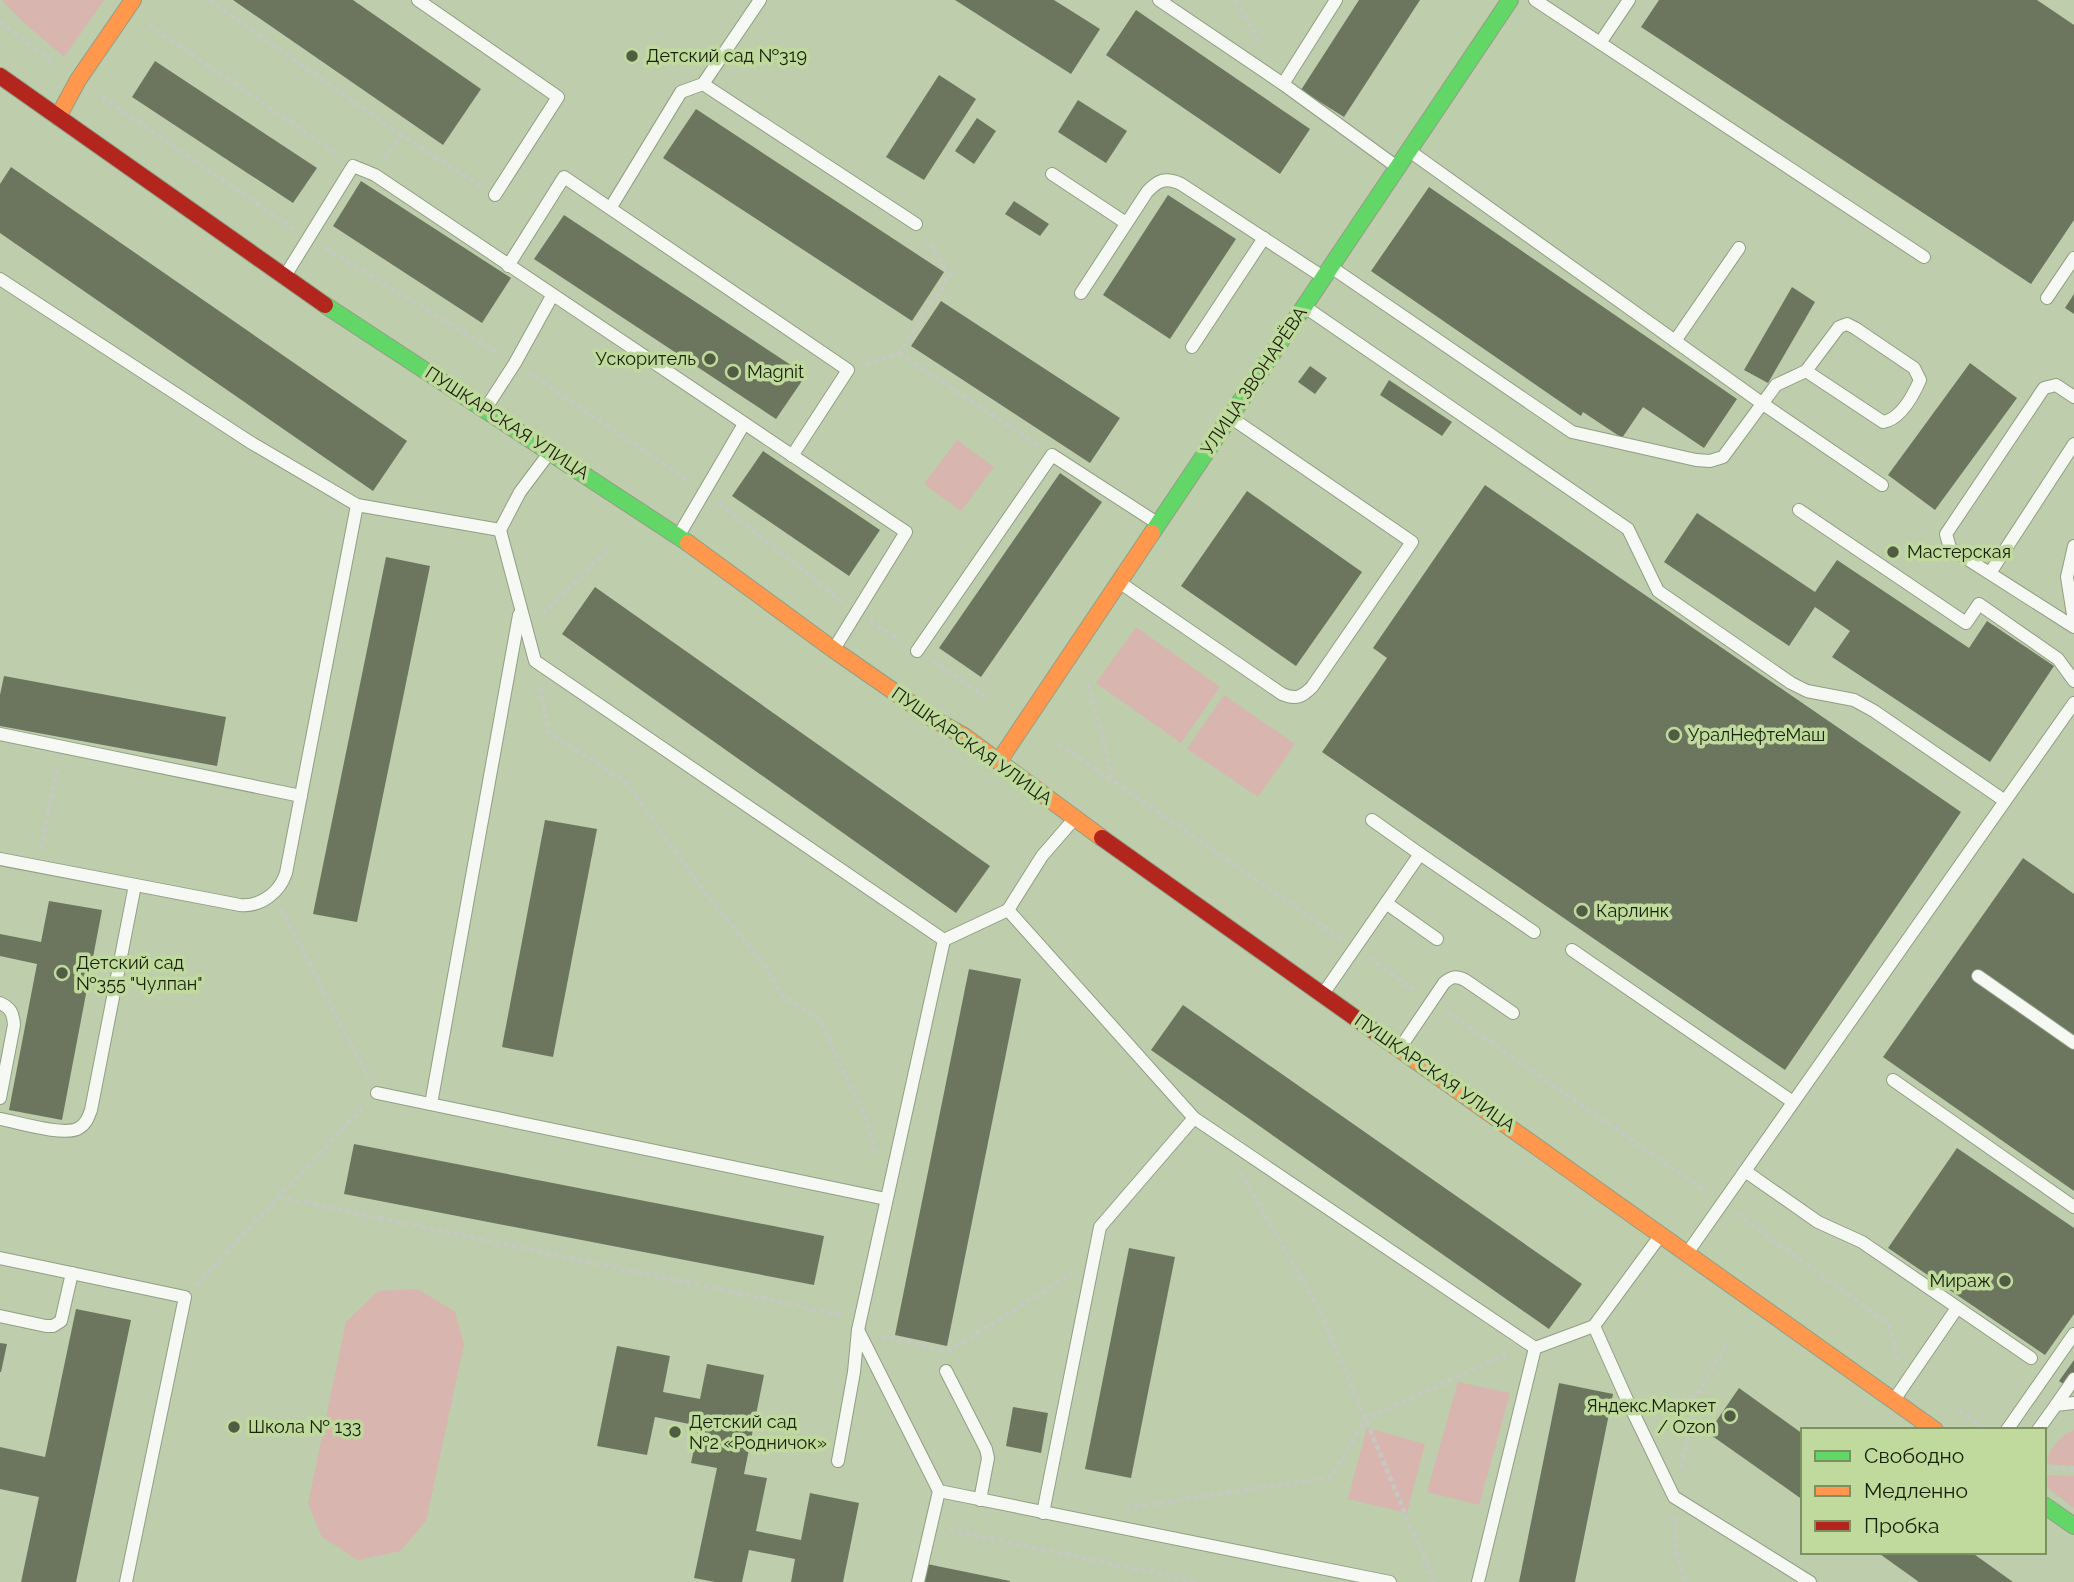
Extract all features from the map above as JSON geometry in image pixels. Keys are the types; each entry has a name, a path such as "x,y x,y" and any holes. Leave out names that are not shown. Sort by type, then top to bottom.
{"main road":[{"name":"УЛИЦА ЗВОНАРЁВА","path":"999,761 1510,0"},
{"path":"58,117 78,80 130,5"},
{"name":"ПУШКАРСКАЯ УЛИЦА","path":"0,76 284,278 678,536 834,650 999,761 1075,818 1932,1428"},
{"path":"2046,1506 2074,1526"}],"lane":[{"path":"418,0 558,97 495,195"},
{"path":"611,207 681,92 703,84 760,0"},
{"path":"1159,0 1283,84 1398,167"},
{"path":"1283,84 1336,0"},
{"path":"1535,0 1924,257"},
{"path":"1614,0 1617,17"},
{"path":"1600,43 1629,0"},
{"path":"703,84 916,224"},
{"path":"1409,150 1763,404 1882,485"},
{"path":"284,278 353,166 375,175 906,532 834,650"},
{"path":"1052,174 1126,223"},
{"path":"508,265 564,177 611,207 848,370 792,456"},
{"path":"1081,293 1156,182 1168,178 1264,238 1327,272 1572,432 1696,460 1710,461 1723,457 1776,385 1806,371 1833,332 1847,324 1914,369 1920,380 1898,415 1891,421 1883,422 1806,371"},
{"path":"1192,346 1264,238"},
{"path":"1675,341 1739,248"},
{"path":"2047,298 2074,258"},
{"path":"0,279 250,442 357,505 500,530"},
{"path":"486,408 515,363 552,296"},
{"path":"1304,306 1628,529 1658,591 1791,683 1807,691 1854,699 1874,710 2005,801"},
{"path":"2074,397 2056,385 2044,388 1946,534 1950,548 2074,627"},
{"path":"1119,582 1293,699 1303,696 1312,687 1412,542 1230,416"},
{"path":"678,536 744,424"},
{"path":"1990,573 2074,444"},
{"path":"550,452 520,492 500,530 535,661 944,940"},
{"path":"917,651 1052,455 1158,524"},
{"path":"0,859 249,906 280,888 286,873 357,505"},
{"path":"1799,510 1966,623 1979,604 2058,660 2074,681"},
{"path":"2074,546 2067,577 2074,621"},
{"path":"431,1104 520,611"},
{"path":"1688,1253 2074,703"},
{"path":"0,734 301,796"},
{"path":"944,940 1008,910 1042,856 1075,818"},
{"path":"1372,820 1534,932"},
{"path":"1323,994 1420,854"},
{"path":"0,1119 65,1131 77,1130 87,1122 135,885"},
{"path":"1386,903 1437,939"},
{"path":"1008,910 1194,1118 1532,1346"},
{"path":"838,1461 854,1372 859,1324 944,940"},
{"path":"1572,950 1793,1102"},
{"path":"1978,976 2074,1043"},
{"path":"1399,1048 1444,983 1451,977 1458,977 1513,1013"},
{"path":"0,1003 8,1006 13,1014 14,1025 0,1098"},
{"path":"1893,1080 2074,1207"},
{"path":"377,1093 886,1199"},
{"path":"1043,1513 1100,1227 1194,1118"},
{"path":"1745,1171 1818,1222 1862,1242 2031,1358"},
{"path":"1532,1346 1594,1326 1662,1234"},
{"path":"0,1258 185,1297 126,1582"},
{"path":"0,1316 53,1326 61,1321 72,1273"},
{"path":"1894,1400 1957,1308"},
{"path":"859,1324 939,1491 918,1582"},
{"path":"1594,1326 1674,1497 1811,1582"},
{"path":"2008,1428 2074,1334"},
{"path":"1478,1582 1532,1346"},
{"path":"946,1371 986,1449 988,1458 980,1500"},
{"path":"2039,1428 2074,1379"},
{"path":"2056,1405 2074,1402"},
{"path":"939,1491 1390,1582"}],"path":[{"path":"209,0 401,135 495,195"},
{"path":"130,5 353,166"},
{"path":"0,22 78,80 307,237 515,363 705,492 857,612 989,699"},
{"path":"375,175 401,135"},
{"path":"848,370 899,353 950,275 916,224"},
{"path":"899,353 1052,455"},
{"path":"541,615 607,551"},
{"path":"535,661 550,733 625,782 709,898 765,965 781,995 820,1020 868,1123 877,1161"},
{"path":"1085,673 1113,781"},
{"path":"1058,743 1723,1203 1889,1324 1900,1366 1911,1374"},
{"path":"38,866 57,769"},
{"path":"185,1297 377,1093 273,893"},
{"path":"1238,1169 1319,1309 1434,1582"},
{"path":"279,1197 859,1324 949,1352 1093,1259"},
{"path":"1685,1582 1675,1546 1674,1497 1696,1397 1727,1343"},
{"path":"1118,1509 1331,1477 1366,1419 1532,1346"},
{"path":"1628,1402 1696,1397"},
{"path":"1954,1406 1983,1428"},
{"path":"2046,1468 2074,1469"},
{"path":"931,1526 1199,1582"}],"shaded area":[{"path":"2,0 104,0 64,57"},
{"path":"957,440 994,467 961,511 924,484"},
{"path":"1136,627 1220,687 1181,743 1096,683"},
{"path":"1224,695 1295,744 1258,797 1187,749"},
{"path":"418,1289 455,1312 464,1344 426,1521 400,1551 358,1560 322,1537 308,1504 346,1322 378,1291"},
{"path":"1458,1382 1510,1393 1479,1505 1427,1492"},
{"path":"1367,1428 1425,1444 1407,1513 1348,1499"},
{"path":"2074,1430 2074,1466 2046,1464 2049,1453 2056,1444"},
{"path":"2046,1475 2074,1476 2074,1508 2046,1487"}],"building":[{"path":"233,0 353,0 481,89 443,145"},
{"path":"955,0 1054,0 1100,29 1071,74"},
{"path":"1359,0 1420,0 1344,117 1301,90"},
{"path":"1659,0 2037,0 2074,25 2074,220 2031,284 1641,27"},
{"path":"1136,10 1310,129 1280,174 1106,55"},
{"path":"155,61 317,168 293,203 132,97"},
{"path":"939,75 976,99 924,180 886,157"},
{"path":"1078,100 1127,131 1106,163 1058,132"},
{"path":"696,109 944,272 912,321 663,158"},
{"path":"977,118 996,131 974,164 955,151"},
{"path":"11,167 407,441 373,491 0,233 0,184"},
{"path":"361,181 511,278 482,323 333,226"},
{"path":"1429,187 1737,399 1704,448 1643,407 1622,438 1583,412 1581,416 1371,271"},
{"path":"1168,195 1236,239 1170,339 1103,295"},
{"path":"1014,201 1049,224 1040,236 1005,214"},
{"path":"564,215 806,375 776,419 534,259"},
{"path":"1792,287 1815,302 1768,383 1744,370"},
{"path":"2074,294 2074,314 2065,308"},
{"path":"941,301 1120,418 1090,463 911,346"},
{"path":"1970,363 2017,398 1935,510 1888,475"},
{"path":"1310,366 1327,378 1315,394 1298,382"},
{"path":"1389,380 1452,422 1442,436 1380,395"},
{"path":"763,451 880,530 849,576 732,496"},
{"path":"1060,473 1102,502 981,677 939,648"},
{"name":"УралНефтеМаш","path":"1485,485 1961,812 1785,1070 1322,752 1387,658 1373,648"},
{"path":"1247,491 1362,572 1296,666 1181,586"},
{"path":"1697,513 1815,592 1837,560 1969,648 1987,621 2054,666 1990,762 1832,657 1850,631 1815,607 1789,646 1664,562"},
{"path":"386,557 430,566 357,922 313,914"},
{"path":"595,587 990,866 956,913 562,634"},
{"path":"4,676 226,717 217,766 0,726 0,695"},
{"path":"545,820 597,829 553,1057 502,1047"},
{"path":"2023,858 2074,894 2074,1191 1883,1057"},
{"path":"49,901 102,910 62,1120 9,1110 37,964 0,956 0,934 41,942"},
{"path":"969,969 1021,979 947,1346 895,1335"},
{"path":"1183,1005 1582,1284 1549,1329 1151,1050"},
{"path":"354,1144 824,1236 814,1285 344,1194"},
{"name":"Мираж","path":"1957,1148 2074,1228 2074,1314 2045,1355 1888,1248"},
{"path":"1129,1248 1175,1257 1131,1478 1085,1469"},
{"path":"76,1309 131,1320 76,1582 21,1582 39,1497 0,1489 0,1447 45,1457"},
{"path":"0,1343 7,1344 1,1372 0,1372"},
{"path":"617,1346 670,1356 663,1392 700,1399 707,1364 764,1375 744,1474 767,1478 756,1531 801,1540 810,1493 859,1503 843,1582 791,1582 795,1559 749,1550 742,1582 715,1582 694,1578 717,1468 691,1463 699,1426 655,1417 647,1455 597,1446"},
{"path":"2074,1360 2074,1391 2059,1381"},
{"path":"1559,1383 1613,1394 1575,1582 1519,1582"},
{"path":"1739,1388 1801,1433 1801,1499 1708,1433"},
{"path":"1013,1407 1048,1413 1041,1453 1006,1446"},
{"path":"1880,1554 1974,1554 2013,1582 1919,1582"},
{"path":"927,1564 1010,1581 1010,1582 923,1582"}],"traffic: fast":[{"path":"1152,533 1510,0"},
{"path":"325,305 688,543"},
{"path":"2046,1506 2074,1526"}],"traffic: slow":[{"path":"58,117 78,80 133,0"},
{"path":"999,761 1152,533"},
{"path":"688,543 834,650 935,720 964,736 1102,838"},
{"path":"1385,1039 1932,1428"}],"traffic: jam":[{"path":"0,76 325,305"},
{"path":"1102,838 1385,1039"}],"place":[{"name":"Детский сад №319","path":"632,56"},
{"name":"Ускоритель","path":"710,359"},
{"name":"Magnit","path":"733,372"},
{"name":"Мастерская","path":"1893,552"},
{"name":"УралНефтеМаш","path":"1674,735"},
{"name":"Карлинк","path":"1582,911"},
{"name":"Детский сад №355 \"Чулпан\"","path":"62,973"},
{"name":"Мираж","path":"2005,1281"},
{"name":"Яндекс.Маркет / Ozon","path":"1730,1416"},
{"name":"Школа № 133","path":"234,1427"},
{"name":"Детский сад №2 «Родничок»","path":"675,1432"}]}
